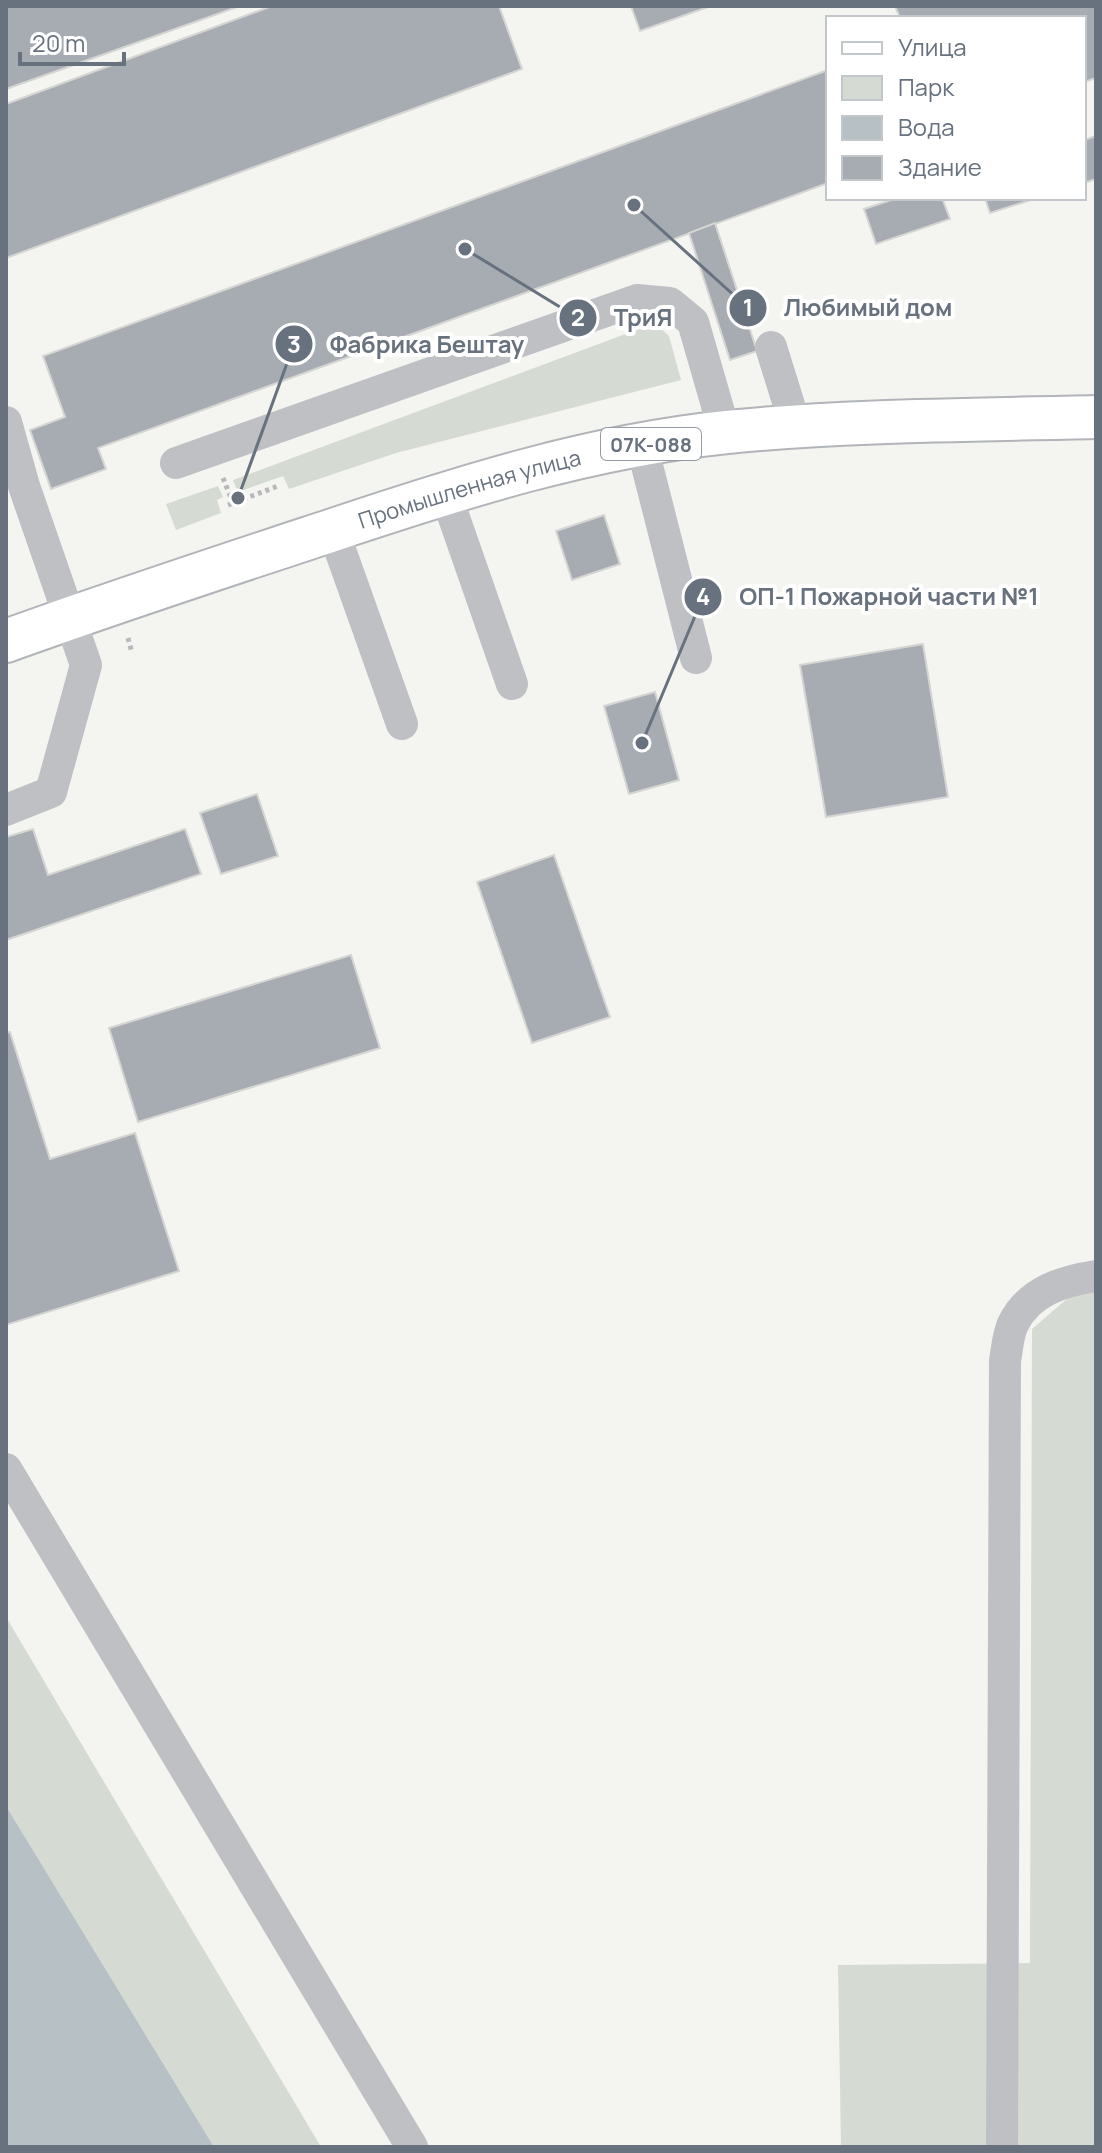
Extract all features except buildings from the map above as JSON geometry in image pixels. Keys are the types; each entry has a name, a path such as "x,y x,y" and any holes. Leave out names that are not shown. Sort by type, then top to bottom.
{"main road":[{"name":"Промышленная улица","path":"9,631 72,619 222,565 445,492 541,466 642,446 725,433 888,422 1096,417"}],"lane":[{"path":"176,463 637,300 670,303 693,322 725,433"},
{"path":"771,347 789,405 789,429"},
{"path":"6,422 24,486 86,665 51,792 6,810"},
{"path":"642,446 696,658"},
{"path":"445,492 512,684"},
{"path":"333,530 402,724"},
{"path":"1002,2147 1005,1361 1012,1324 1036,1295 1067,1280 1096,1276"},
{"path":"6,1469 412,2147"}],"path":[{"path":"226,484 230,504 278,486"}],"green space":[{"path":"655,323 669,336 681,380 396,453 289,489 283,476 238,492 233,480"},
{"path":"218,486 223,497 217,500 221,513 176,530 166,504"},
{"path":"1075,1292 1096,1292 1096,2147 841,2147 838,1965 1030,1963 1032,1329"},
{"path":"6,1617 321,2147 214,2147 6,1806"}],"water":[{"path":"6,1806 214,2147 6,2147"}],"place":[{"name":"Любимый дом","path":"634,205"},
{"name":"ТриЯ","path":"465,249"},
{"name":"Фабрика Бештау","path":"238,498"},
{"name":"ОП-1 Пожарной части №1","path":"642,743"}]}
